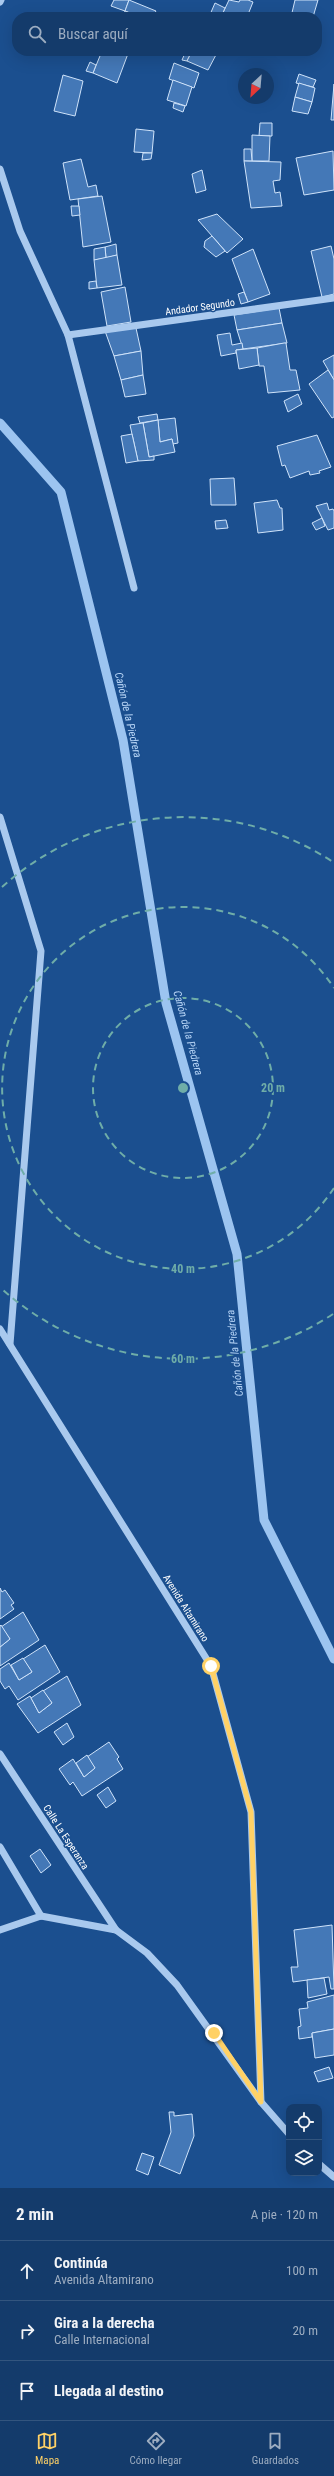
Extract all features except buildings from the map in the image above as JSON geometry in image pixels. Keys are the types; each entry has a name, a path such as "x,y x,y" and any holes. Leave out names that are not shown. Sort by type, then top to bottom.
{"street":[{"path":"0,169 20,231 68,335 134,588"},
{"name":"Andador Segundo","path":"68,335 334,298"},
{"path":"0,817 41,951 10,1344"},
{"name":"Avenida Altamirano","path":"0,1329 211,1666 251,1812 261,2102"},
{"name":"Calle La Esperanza","path":"0,1754 116,1930"},
{"path":"0,1846 41,1916"},
{"path":"0,1930 41,1916 116,1930 147,1953 178,1984 261,2102 286,2131"},
{"path":"322,2167 334,2177"}],"waterway":[{"name":"Cañón de la Piedrera","path":"0,423 61,492 123,740 166,1003 237,1254 264,1520 334,1659"}],"route":[{"path":"211,1666 251,1812 261,2102 214,2033"}]}
